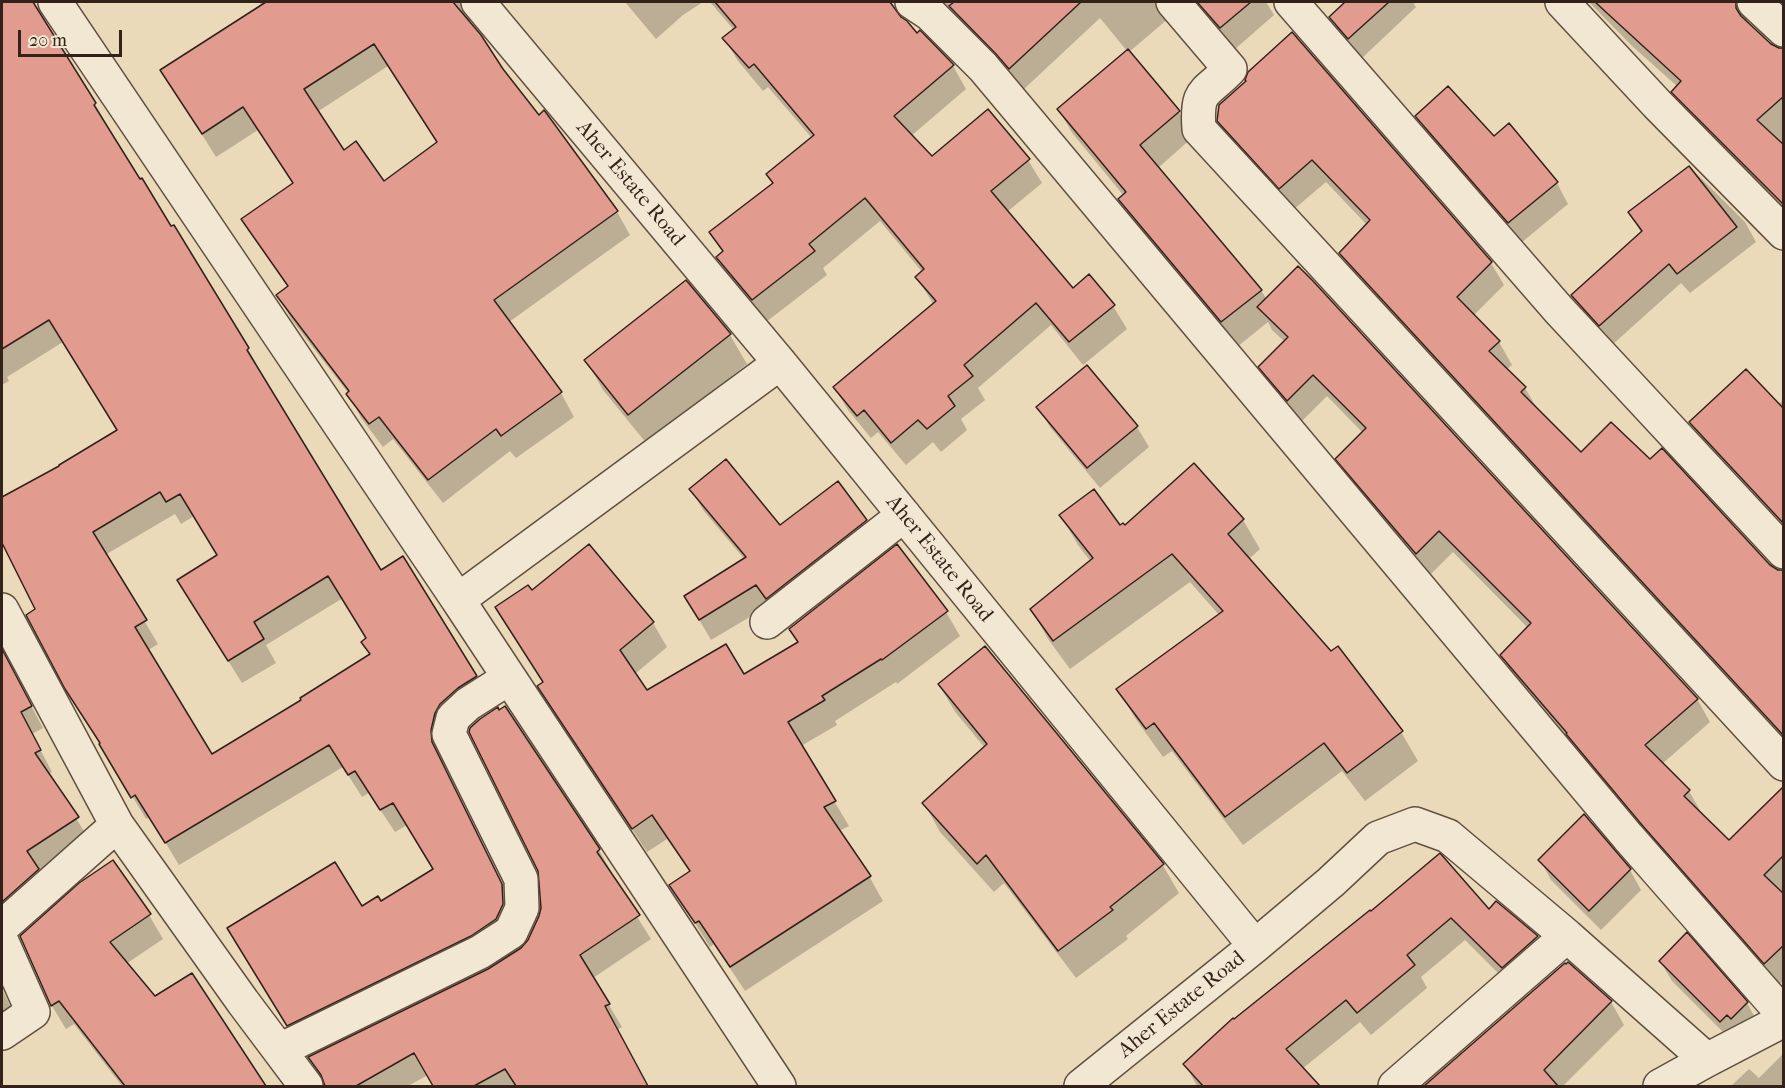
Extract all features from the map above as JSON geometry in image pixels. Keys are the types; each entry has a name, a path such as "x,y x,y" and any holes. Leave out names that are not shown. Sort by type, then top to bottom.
{"street":[{"path":"55,2 458,600 778,1086"},
{"name":"Aher Estate Road","path":"478,2 780,363 1255,946 1081,1086"},
{"path":"912,2 930,14 982,67 1628,837 1784,1015"},
{"path":"1173,2 1230,69 1203,93 1197,108 1199,129 1784,764"},
{"path":"1291,2 1558,309 1784,552"},
{"path":"1562,2 1657,104 1784,233"},
{"path":"1754,2 1784,30"},
{"path":"458,600 780,363"},
{"path":"767,622 904,515"},
{"path":"2,610 117,825 306,1086"},
{"path":"280,1050 480,952 511,932 522,908 521,879 449,734 453,718 468,704 509,678"},
{"path":"1255,946 1331,882 1378,838 1415,824 1448,836 1567,936 1707,1059"},
{"path":"2,927 117,825"},
{"path":"1395,1086 1567,936"},
{"path":"2,942 33,1012 2,1033"},
{"path":"1660,1086 1784,1020"}],"building":[{"path":"2,2 33,2 140,179 142,178 171,226 174,225 381,570 403,556 477,676 458,688 440,704 431,730 432,742 502,884 503,904 496,919 471,936 287,1026 227,928 335,862 362,906 378,896 381,901 433,869 393,803 380,810 355,771 348,775 329,745 165,843 135,795 131,798 100,743 65,689 26,615 35,609 2,543 2,497 59,466 117,430 49,320 2,349","holes":["160,492 166,502 180,494 217,555 177,580 228,661 264,639 254,622 328,576 366,638 361,642 370,654 300,698 301,700 212,754 135,627 147,620 93,532"]},
{"path":"266,2 453,2 481,35 503,69 539,115 544,110 618,211 494,300 562,392 501,436 496,429 428,480 379,417 369,424 346,394 349,391 276,295 288,286 241,219 293,183 243,107 202,134 160,70","holes":["374,44 437,142 384,181 356,141 344,150 304,89"]},
{"path":"715,2 890,2 917,33 920,30 954,65 894,116 932,156 988,109 1030,159 991,191 1073,288 1089,274 1115,305 1069,342 1036,303 964,365 973,376 948,396 955,406 927,429 918,420 891,443 864,410 857,416 833,387 936,301 915,277 924,269 865,198 809,244 815,251 752,300 716,257 723,251 709,232 773,183 766,174 814,135 754,64 749,68 722,38 736,27"},
{"path":"954,2 1081,2 1009,69 949,6"},
{"path":"1197,2 1251,2 1220,28"},
{"path":"1345,2 1389,2 1348,39 1329,17"},
{"path":"1595,2 1736,2 1736,8 1741,16 1771,44 1784,48 1784,96 1757,120 1784,145 1784,205 1671,92 1681,81"},
{"path":"1292,32 1492,262 1457,297 1500,341 1489,351 1526,387 1521,392 1581,452 1611,422 1650,459 1662,448 1770,565 1778,570 1784,570 1784,736 1339,253 1370,220 1312,160 1279,189 1217,121 1219,105 1246,81 1248,72"},
{"path":"1128,49 1180,111 1140,145 1262,290 1221,322 1118,199 1126,192 1057,109"},
{"path":"1448,86 1494,136 1509,123 1558,182 1508,223 1415,116"},
{"path":"1689,166 1737,227 1677,274 1669,264 1599,326 1571,295 1642,231 1628,212"},
{"path":"1298,266 1698,699 1645,745 1690,790 1684,796 1729,840 1784,786 1784,855 1764,875 1784,894 1784,945 1764,964 1642,825 1500,655 1531,623 1439,531 1416,554 1335,459 1366,428 1313,375 1287,401 1258,367 1288,337 1257,307"},
{"path":"686,280 731,334 628,415 584,360"},
{"path":"1087,365 1138,426 1087,468 1036,407"},
{"path":"1746,369 1784,409 1784,524 1689,422"},
{"path":"726,459 780,525 838,481 867,520 766,599 756,585 699,620 684,596 746,557 689,489"},
{"path":"1194,463 1244,519 1228,534 1331,651 1338,646 1403,731 1347,773 1324,743 1225,817 1154,723 1146,729 1116,689 1223,611 1172,554 1053,641 1030,609 1093,558 1059,515 1094,489 1120,525 1123,523 1125,525"},
{"path":"589,544 654,622 620,650 647,690 726,644 744,674 798,642 789,629 897,544 948,611 882,660 822,696 825,700 788,722 836,801 824,807 871,876 730,967 699,921 695,923 669,885 690,871 652,815 632,829 537,686 543,682 495,607 528,585 532,590"},
{"path":"985,646 1164,864 1110,907 1113,910 1058,951 986,855 977,864 922,803 987,744 938,684"},
{"path":"2,649 32,706 21,712 41,750 35,753 79,817 27,851 39,869 2,902"},
{"path":"505,706 600,849 597,852 640,915 580,955 610,1004 605,1006 648,1086 516,1086 505,1069 474,1086 433,1086 414,1053 356,1086 325,1086 321,1075 308,1057 488,969 521,948 528,940 541,908 538,871 469,732 470,728 480,719 498,707 499,710"},
{"path":"1584,814 1631,869 1589,911 1538,860"},
{"path":"1440,853 1489,909 1496,901 1538,936 1502,968 1451,918 1407,955 1415,965 1357,1013 1346,1000 1286,1049 1320,1086 1203,1086 1183,1064 1233,1018 1371,911"},
{"path":"113,860 151,914 110,942 155,996 192,973 266,1086 125,1086 59,1001 51,1006 20,936 79,883"},
{"path":"1687,932 1748,1002 1731,1019 1727,1015 1720,1022 1659,961"},
{"path":"1568,962 1612,1001 1544,1070 1558,1086 1424,1086 1565,963"}]}
